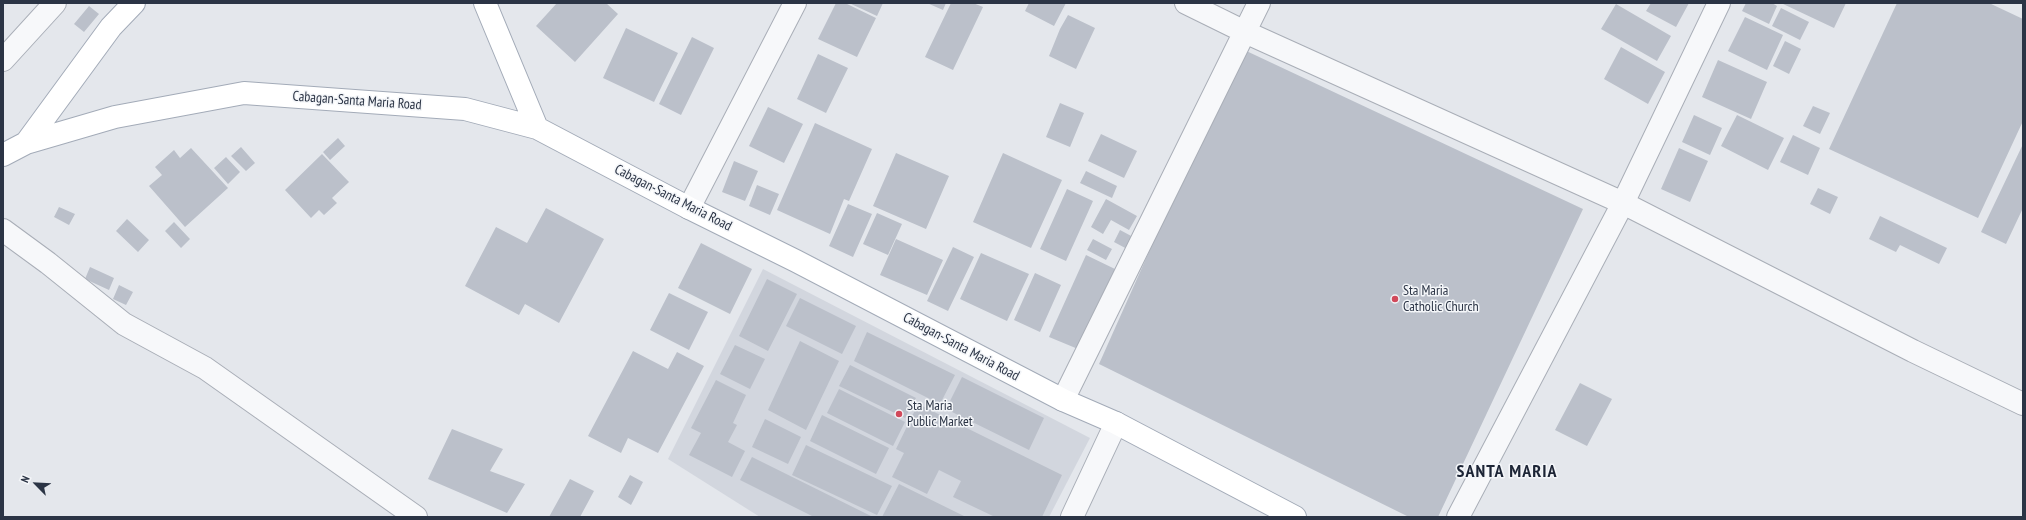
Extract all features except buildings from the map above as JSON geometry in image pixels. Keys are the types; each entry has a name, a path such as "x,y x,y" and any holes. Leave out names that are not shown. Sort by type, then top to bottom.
{"main road":[{"path":"26,142 111,27 134,3"},
{"path":"485,3 538,128"},
{"name":"Cabagan-Santa Maria Road","path":"3,155 26,142 115,117 244,93 465,110 538,128 689,208 796,260 1063,400 1116,423 1294,517"}],"street":[{"path":"3,60 55,3"},
{"path":"689,208 795,3"},
{"path":"1186,3 1245,32 1623,203 1913,351 2023,404"},
{"path":"1063,400 1259,3"},
{"path":"1458,517 1623,203 1718,3"},
{"path":"3,230 48,263 124,324 205,368 416,517"},
{"path":"1072,517 1116,423"}],"shaded area":[{"path":"763,269 1090,438 1049,517 760,517 668,459"}],"place":[{"name":"Sta Maria Catholic Church","path":"1395,299"},
{"name":"Sta Maria Public Market","path":"899,414"}],"district":[{"name":"SANTA MARIA","path":"1507,472"}]}
